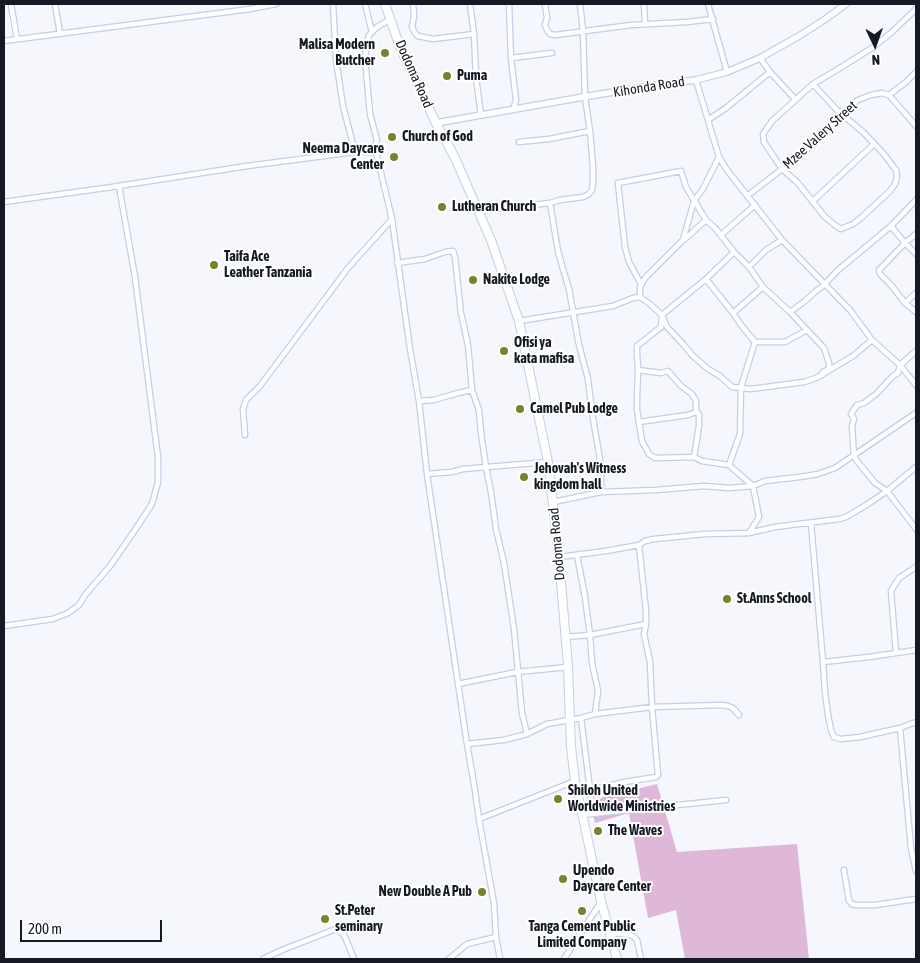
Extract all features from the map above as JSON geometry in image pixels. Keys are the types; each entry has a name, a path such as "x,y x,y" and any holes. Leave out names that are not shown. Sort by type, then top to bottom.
{"highway":[{"name":"Dodoma Road","path":"386,4 400,47 454,158 491,240 519,321 548,462 553,502 568,667 569,720 575,780 601,901 617,959"}],"street":[{"path":"11,4 17,39"},
{"path":"55,4 60,34"},
{"path":"230,4 231,11"},
{"path":"4,41 276,4"},
{"path":"333,4 343,106 354,152"},
{"path":"365,4 372,32"},
{"path":"413,4 414,16 412,27 414,33 418,36 433,39 474,34"},
{"path":"470,4 481,115"},
{"path":"509,4 511,58 516,100 513,110"},
{"path":"545,4 547,18 545,25 547,30 550,34 559,35 645,24 713,19"},
{"path":"478,211 550,203 583,196 589,194 592,190 593,167 585,97 583,31 580,4"},
{"path":"644,4 645,24"},
{"path":"708,4 727,72"},
{"name":"Kihonda Road","path":"436,123 696,80 727,72 760,58 799,36 846,4"},
{"path":"813,84 830,103 864,133 896,170 898,177 895,184 874,206 853,224 841,229 825,217 797,182 782,169 764,142 764,134 772,121 813,84 872,48 916,10"},
{"path":"391,19 377,27 369,35 365,58 370,114 376,140 376,152 392,219 466,744 494,904 496,937 500,959"},
{"path":"511,58 552,53"},
{"path":"760,58 795,99"},
{"path":"708,120 726,108 770,72"},
{"path":"916,72 889,95 916,126"},
{"path":"696,80 719,157 727,170 782,240 850,310 872,340 900,365 916,385"},
{"name":"Mzee Valery Street","path":"747,196 815,143 852,104 876,93 889,95"},
{"path":"519,142 549,139 590,131"},
{"path":"813,201 874,144"},
{"path":"4,202 247,166 354,152 376,152"},
{"path":"683,240 694,201 703,189 719,157"},
{"path":"640,297 641,284 629,262 625,246 618,183 681,171 686,187 706,220 749,267 763,287 824,348 829,369 823,372 822,375"},
{"path":"4,626 54,620 79,605 85,595 110,566 152,504 158,482 158,457 135,276 119,186"},
{"path":"790,312 824,285 916,200"},
{"path":"550,203 558,251 569,289 579,345 588,379 601,466 601,492"},
{"path":"721,235 755,205"},
{"path":"245,435 243,409 246,400 260,386 348,268 392,219"},
{"path":"641,284 683,240 706,220"},
{"path":"890,226 916,254"},
{"path":"916,234 879,270 880,274 892,285 905,303 916,312"},
{"path":"749,267 766,250 782,240"},
{"path":"398,263 425,259 444,252 453,251 461,313 468,345 472,390 478,410 486,467 492,492 496,529 504,563 514,629 522,712 527,734"},
{"path":"734,252 706,279 662,315 661,326 637,346 636,397 644,447 651,457 694,457 702,461 729,465 753,486 759,517 749,533"},
{"path":"706,279 755,342 785,342 806,330"},
{"path":"733,312 763,287"},
{"path":"905,303 916,293"},
{"path":"519,321 612,306 640,297 662,315 667,327 693,356 708,369 720,376 732,387 751,389 804,382 822,375 852,356 872,340"},
{"path":"729,465 740,434 741,387 755,342"},
{"path":"916,351 900,365 898,373 876,394 864,403 857,405 851,414 854,419 852,426 854,456 875,483 887,491 916,529"},
{"path":"638,370 661,373 668,371 681,386 692,394 696,401 696,412 700,414 694,457"},
{"path":"419,401 434,400 458,392 472,390"},
{"path":"639,422 688,415 696,412"},
{"path":"553,502 601,492 704,486 725,488 753,486 766,481 829,471 916,413"},
{"path":"427,474 548,462"},
{"path":"559,557 639,545 645,541 661,538 749,533 774,527 846,517 887,491 916,467"},
{"path":"812,523 824,692 831,730 834,736 841,739 854,738 900,728 916,722"},
{"path":"590,790 658,776 650,662 644,634 646,624 639,545"},
{"path":"576,555 598,691 595,714"},
{"path":"896,653 891,591 898,578 916,567"},
{"path":"564,637 590,635 646,624"},
{"path":"823,662 916,650"},
{"path":"458,684 517,672 568,667"},
{"path":"466,744 504,740 527,734 547,724 595,714 652,707 722,705 733,708 739,715"},
{"path":"582,718 593,814"},
{"path":"900,728 911,848 916,871"},
{"path":"479,819 575,780"},
{"path":"582,815 726,800"},
{"path":"844,870 852,904 875,905 916,899"},
{"path":"564,959 601,901"},
{"path":"263,959 336,929 340,930 345,937 354,959"},
{"path":"610,933 626,934 634,937 637,940 641,959"},
{"path":"449,959 467,944 496,937"}],"shaded area":[{"path":"657,784 677,852 797,844 809,959 685,959 676,910 648,918 629,813 595,823 591,805 603,797"}],"place":[{"name":"Malisa Modern Butcher","path":"385,53"},
{"name":"Puma","path":"447,76"},
{"name":"Church of God","path":"392,137"},
{"name":"Neema Daycare Center","path":"394,157"},
{"name":"Lutheran Church","path":"442,207"},
{"name":"Taifa Ace Leather Tanzania","path":"214,265"},
{"name":"Nakite Lodge","path":"473,280"},
{"name":"Ofisi ya kata mafisa","path":"504,351"},
{"name":"Camel Pub Lodge","path":"520,409"},
{"name":"Jehovah's Witness kingdom hall","path":"524,477"},
{"name":"St.Anns School","path":"727,599"},
{"name":"Shiloh United Worldwide Ministries","path":"558,799"},
{"name":"The Waves","path":"598,831"},
{"name":"Upendo Daycare Center","path":"563,879"},
{"name":"New Double A Pub","path":"482,892"},
{"name":"Tanga Cement Public Limited Company","path":"582,911"},
{"name":"St.Peter seminary","path":"325,919"}]}
